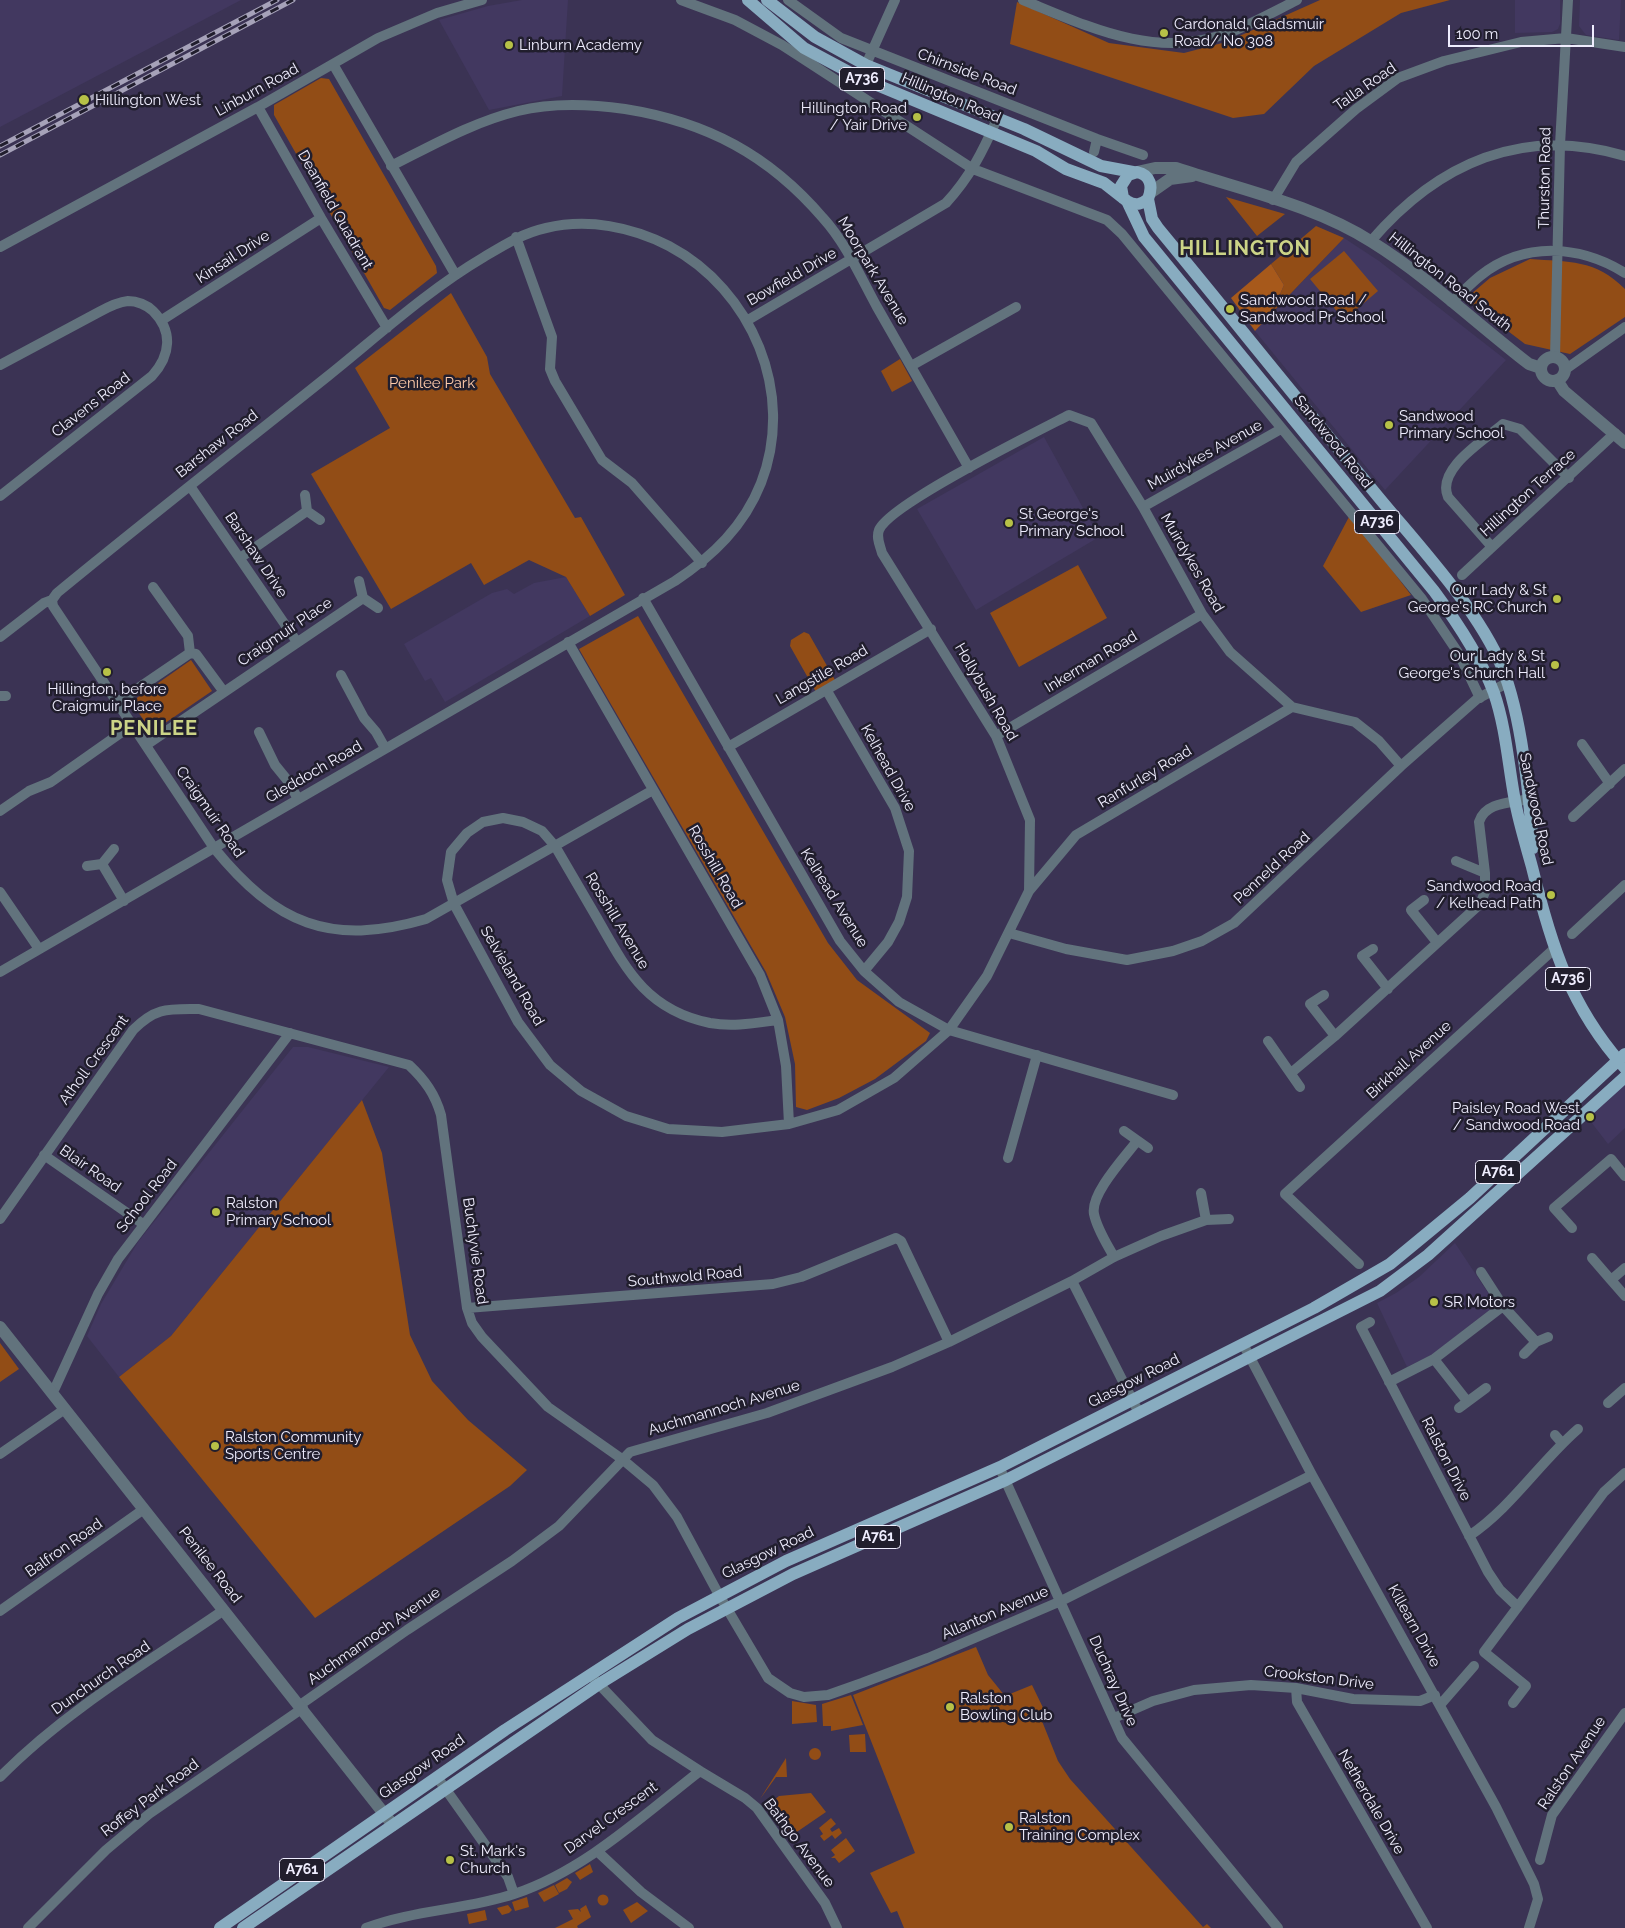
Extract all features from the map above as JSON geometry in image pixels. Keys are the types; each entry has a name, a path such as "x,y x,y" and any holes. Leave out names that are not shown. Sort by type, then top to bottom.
{"main road":[{"name":"Hillington Road","path":"748,0 804,48 860,78 990,134 1028,148 1066,169 1104,183 1125,200"},
{"name":"Hillington Road","path":"768,0 815,37 866,65 998,119 1102,166 1135,172"},
{"path":"1135,172 1147,176 1150,184 1149,196 1140,204 1125,200 1121,190 1122,183 1135,172"},
{"name":"Sandwood Road","path":"1149,196 1149,210 1158,228 1452,586 1491,645 1507,683 1529,799 1537,888"},
{"name":"Sandwood Road","path":"1125,200 1144,237 1439,597 1471,648 1493,691 1503,725 1515,802 1554,949 1581,1009 1598,1035 1623,1061"},
{"name":"A761","path":"1432,1231 1623,1061"},
{"name":"A761","path":"1442,1242 1625,1077"},
{"path":"1432,1231 1442,1242"},
{"name":"Glasgow Road","path":"220,1928 505,1730 667,1625 719,1595 786,1561 1000,1467 1243,1344 1370,1276 1408,1252 1432,1231"},
{"name":"Glasgow Road","path":"243,1928 599,1684 726,1608 793,1574 1006,1480 1386,1288 1407,1273 1442,1242"},
{"path":"667,1625 674,1638"},
{"path":"505,1730 514,1742"}],"street":[{"name":"Linburn Road","path":"0,247 378,38 437,13 482,0"},
{"path":"681,0 735,20 782,45 974,169"},
{"name":"Chirnside Road","path":"788,0 841,38 874,49 893,60 1097,139 1143,154"},
{"path":"860,78 894,0"},
{"path":"1023,0 1123,38 1149,42 1199,40 1228,33 1297,0"},
{"name":"Thurston Road","path":"1555,356 1560,145 1568,0"},
{"name":"Talla Road","path":"1273,200 1296,162 1356,108 1398,78 1454,58 1521,42 1566,38 1625,47"},
{"path":"333,64 455,274"},
{"name":"Moorpark Avenue","path":"391,166 475,124 520,110 573,103 663,115 687,122 722,138 776,172 825,219 851,259 969,468"},
{"name":"Deanfield Quadrant","path":"258,106 321,218 387,328"},
{"name":"Bowfield Drive","path":"748,320 946,203 974,169 998,119"},
{"path":"1094,152 1097,139"},
{"path":"1371,241 1410,200 1425,188 1481,158 1516,148 1560,145 1590,147 1625,156"},
{"name":"Hillington Road South","path":"1135,172 1176,168 1194,176 1319,215 1371,241 1452,302 1529,364 1541,368"},
{"name":"Sandwood Road","path":"974,169 1107,220 1122,234 1433,612 1459,654 1480,698"},
{"name":"Hillington Road South","path":"1149,196 1170,179 1194,176"},
{"name":"Kinsail Drive","path":"162,320 321,218"},
{"name":"Barshaw Road","path":"0,637 44,603 52,600 57,592 455,274 516,238 547,227 582,224 616,226 646,234 680,252 705,269 733,299 748,320"},
{"path":"516,238 552,337 550,369 555,381 602,460 632,483 702,563"},
{"path":"1452,302 1480,275 1508,259 1528,252 1559,250 1594,256 1625,273"},
{"path":"0,365 113,304 130,301 148,306 162,320"},
{"path":"911,366 1016,307"},
{"name":"Clavens Road","path":"0,496 152,376 168,351 169,336 162,320"},
{"name":"Gleddoch Road","path":"0,972 675,581 702,563 719,547 752,502 762,481 771,443 773,414 768,368 748,320"},
{"path":"1566,369 1564,362 1555,356 1546,359 1541,368 1547,379 1557,380 1563,376 1566,369 1625,327"},
{"path":"1557,380 1564,391 1625,443"},
{"name":"Muirdykes Road","path":"969,468 1069,415 1091,423 1143,507 1202,614 1230,652 1292,707 1355,722 1378,741 1401,766"},
{"path":"1492,547 1448,497 1445,490 1448,474 1459,460 1503,424 1520,428 1569,478"},
{"name":"Muirdykes Avenue","path":"1143,507 1281,429"},
{"name":"Hillington Terrace","path":"1462,575 1569,478 1615,433"},
{"name":"Hollybush Road","path":"949,1030 987,976 1029,891 1030,820 996,736 882,553 878,542 879,531 889,517 969,468"},
{"name":"Barshaw Drive","path":"190,486 297,642"},
{"path":"305,495 307,511 320,520"},
{"path":"240,558 307,511"},
{"path":"359,581 362,598 378,608"},
{"path":"153,586 188,636 190,653"},
{"name":"Craigmuir Place","path":"146,745 362,598"},
{"name":"Kelhead Avenue","path":"643,598 840,941 864,971 899,1002 949,1030 1173,1095"},
{"name":"Craigmuir Road","path":"52,600 53,606 214,848 238,878 258,895 306,923 329,929 358,932 395,928 426,919 653,790"},
{"name":"Inkerman Road","path":"996,736 1202,614"},
{"name":"Langstile Road","path":"728,747 931,629"},
{"name":"Rosshill Road","path":"568,642 760,975 778,1020 786,1066 789,1124"},
{"path":"118,702 190,653 196,654 224,692"},
{"path":"341,675 364,718 376,732 385,748"},
{"name":"Penneld Road","path":"1009,933 1066,949 1127,960 1173,951 1202,940 1234,923 1401,766 1480,698 1507,683"},
{"name":"Kelhead Drive","path":"827,691 895,808 909,851 906,897 899,922 888,942 864,971"},
{"name":"Ranfurley Road","path":"1029,891 1076,835 1292,707"},
{"path":"0,812 29,791 51,782 132,724"},
{"path":"259,732 275,765 288,781 298,799"},
{"path":"1582,744 1610,784"},
{"path":"1573,817 1625,769"},
{"path":"1291,1073 1388,989 1436,941 1480,904 1485,892 1485,872 1479,822 1481,813 1490,807 1529,799"},
{"name":"Rosshill Avenue","path":"454,904 447,880 451,852 467,833 483,822 503,818 523,822 542,831 555,846 624,966 655,999 681,1013 710,1023 736,1025 778,1020"},
{"path":"86,866 102,864 114,849"},
{"path":"1456,861 1485,872"},
{"path":"102,864 124,901"},
{"path":"1572,934 1625,885"},
{"path":"0,892 39,948"},
{"path":"1424,900 1411,910 1436,941"},
{"name":"Selvieland Road","path":"454,904 518,1022 550,1065 581,1091 626,1116 668,1129 722,1132 789,1124 838,1110 894,1078 949,1030"},
{"path":"1374,949 1362,956 1388,989"},
{"name":"Birkhall Avenue","path":"1358,1264 1286,1194 1554,949"},
{"path":"1324,995 1310,1004 1335,1036"},
{"name":"Atholl Crescent","path":"0,1219 133,1030 146,1016 165,1009 199,1009 290,1033"},
{"name":"School Road","path":"51,1392 55,1388 98,1294 118,1259 290,1033"},
{"name":"Buchlyvie Road","path":"290,1033 409,1065 424,1079 436,1100 440,1115 467,1308 472,1323 482,1337 548,1407 622,1459 653,1485 677,1517 719,1595"},
{"path":"1268,1041 1300,1087"},
{"path":"1008,1158 1037,1055"},
{"path":"1124,1131 1148,1148"},
{"path":"1114,1257 1096,1222 1093,1212 1096,1200 1137,1141"},
{"name":"Blair Road","path":"44,1155 143,1224"},
{"path":"1572,1228 1554,1208 1611,1159 1625,1176"},
{"path":"1201,1193 1206,1220"},
{"name":"Auchmannoch Avenue","path":"302,1707 408,1630 512,1561 559,1526 630,1452 767,1413 826,1393 949,1342 1072,1282 1114,1257 1186,1226 1206,1220 1229,1219"},
{"name":"Southwold Road","path":"467,1308 773,1284 801,1277 896,1238 901,1241 949,1342"},
{"path":"1592,1258 1625,1296"},
{"path":"1611,1280 1625,1268"},
{"path":"1481,1272 1503,1306 1536,1342"},
{"path":"1072,1282 1139,1413"},
{"path":"1389,1382 1434,1359 1503,1306"},
{"name":"Ralston Drive","path":"1370,1322 1361,1327 1389,1382 1469,1536 1500,1590 1518,1607"},
{"name":"Penilee Road","path":"0,1327 302,1707 392,1825"},
{"path":"1524,1354 1536,1342 1548,1337"},
{"name":"Killearn Drive","path":"1243,1344 1312,1475 1496,1807 1534,1884 1538,1899 1529,1928"},
{"path":"1434,1359 1467,1401"},
{"path":"1459,1408 1486,1388"},
{"path":"1608,1403 1618,1390"},
{"path":"0,1454 65,1409"},
{"path":"1469,1536 1488,1524 1559,1439 1578,1430"},
{"name":"Duchray Drive","path":"1000,1467 1122,1738 1278,1928"},
{"path":"1513,1703 1526,1686 1484,1652 1604,1492 1625,1473"},
{"name":"Allanton Avenue","path":"719,1595 768,1678 790,1693 804,1697 828,1695 928,1658 1061,1601 1312,1475"},
{"name":"Balfron Road","path":"0,1611 144,1509"},
{"name":"Dunchurch Road","path":"0,1777 25,1751 74,1714 224,1610"},
{"path":"1440,1705 1474,1666"},
{"path":"590,1674 652,1740 700,1771"},
{"name":"Crookston Drive","path":"1114,1718 1153,1701 1194,1690 1251,1685 1296,1688 1353,1699 1420,1700 1435,1695"},
{"name":"Netherdale Drive","path":"1296,1688 1297,1702 1427,1928"},
{"name":"Roffey Park Road","path":"28,1928 106,1850 149,1814 302,1707"},
{"name":"Ralston Avenue","path":"1540,1860 1542,1844 1552,1816 1625,1713"},
{"name":"Darvel Crescent","path":"366,1928 396,1918 463,1907 514,1894 568,1868 597,1851 700,1771"},
{"name":"Bathgo Avenue","path":"700,1771 745,1798 757,1808 825,1903 837,1928"},
{"path":"437,1777 508,1877 514,1894"},
{"path":"597,1851 640,1892 689,1928"}],"shaded area":[{"path":"0,0 241,0 0,127"},
{"name":"Linburn Academy","path":"522,0 568,0 562,96 489,110 439,20 488,6"},
{"path":"1515,0 1560,0 1560,24 1558,29 1552,32 1515,33"},
{"path":"1580,0 1621,0 1619,40 1586,35 1579,26"},
{"name":"Sandwood Primary School","path":"1344,238 1379,261 1506,360 1385,490 1255,331"},
{"path":"1271,264 1284,285 1272,313 1255,331 1231,298"},
{"name":"St George's Primary School","path":"1044,437 1099,537 976,610 917,509"},
{"path":"566,577 590,616 445,702 431,678 425,681 404,644 492,593 507,589 514,594 534,583"},
{"name":"Ralston Primary School","path":"293,1047 308,1047 389,1067 171,1336 119,1377 87,1336 101,1304 138,1242"},
{"path":"1625,1084 1625,1128 1608,1144 1588,1118"},
{"path":"1455,1243 1496,1305 1433,1354 1407,1367 1377,1303 1419,1277"}],"green space":[{"path":"1320,0 1450,0 1401,13 1314,66 1264,114 1233,118 1010,44 1017,2 1109,43 1184,53 1226,42"},
{"path":"321,78 329,79 436,266 437,273 390,310 384,308 274,115 274,105"},
{"path":"1226,197 1285,214 1257,236"},
{"path":"1316,226 1344,238 1272,313 1284,285 1271,264"},
{"path":"1344,251 1378,291 1344,320 1310,279"},
{"path":"1530,259 1581,264 1603,272 1625,289 1625,317 1570,354 1525,344 1471,303 1470,295 1490,278"},
{"name":"Penilee Park","path":"451,293 487,357 490,374 575,518 581,517 625,595 590,616 566,577 529,560 484,585 471,563 391,609 311,474 390,428 355,368"},
{"path":"900,359 912,381 892,392 881,371"},
{"path":"1350,515 1411,595 1361,612 1323,566"},
{"path":"1078,565 1107,618 1019,667 990,613"},
{"path":"638,616 828,943 857,980 930,1033 926,1041 875,1079 839,1098 807,1110 796,1107 795,1064 785,1017 766,972 579,649"},
{"path":"804,632 809,634 835,680 816,692 790,646 791,640"},
{"path":"191,660 212,691 152,732 131,702"},
{"path":"362,1100 382,1153 410,1335 432,1381 468,1420 527,1470 510,1486 315,1618 119,1377 171,1336"},
{"path":"0,1343 19,1369 0,1382"},
{"name":"Ralston Training Complex","path":"976,1647 988,1675 1005,1696 1032,1685 1048,1718 1042,1721 1058,1761 1070,1779 1203,1927 1207,1924 1211,1928 904,1928 897,1911 891,1913 870,1873 915,1853 853,1695"},
{"path":"851,1695 863,1725 831,1731 831,1726 823,1726 822,1704"},
{"path":"792,1701 816,1705 817,1722 792,1724"},
{"path":"865,1734 866,1752 850,1752 849,1735"},
{"path":"813,1748 817,1748 821,1754 817,1760 813,1760 809,1756 809,1752"},
{"path":"786,1758 787,1777 776,1777 760,1799"},
{"path":"811,1793 826,1812 788,1838 766,1807 779,1796"},
{"path":"831,1818 836,1824 830,1829 832,1832 839,1828 842,1833 835,1839 832,1835 824,1841 820,1836 823,1834 819,1828"},
{"path":"846,1838 855,1851 839,1863 835,1858 831,1858 835,1855 831,1850"},
{"path":"590,1864 593,1872 580,1880 575,1873"},
{"path":"567,1878 572,1882 567,1889 559,1893 555,1885"},
{"path":"554,1885 559,1894 544,1902 538,1893"},
{"path":"603,1894 609,1900 603,1906 597,1900"},
{"path":"527,1897 529,1907 515,1911 512,1902"},
{"path":"637,1902 648,1911 631,1923 623,1910"},
{"path":"508,1905 512,1910 502,1915 497,1908"},
{"path":"586,1905 591,1917 577,1926 578,1928 555,1928 573,1919 568,1910 578,1909 581,1912 580,1909"},
{"path":"485,1910 487,1920 469,1924 467,1914"}],"railway":[{"path":"0,146 277,0"},
{"path":"0,155 293,0"}],"place":[{"name":"Cardonald, Gladsmuir Road/ No 308","path":"1164,33"},
{"name":"Linburn Academy","path":"509,45"},
{"name":"Hillington West","path":"84,100"},
{"name":"Hillington Road / Yair Drive","path":"917,117"},
{"name":"Sandwood Road / Sandwood Pr School","path":"1230,309"},
{"name":"Sandwood Primary School","path":"1389,425"},
{"name":"St George's Primary School","path":"1009,523"},
{"name":"Our Lady & St George's RC Church","path":"1557,599"},
{"name":"Our Lady & St George's Church Hall","path":"1555,665"},
{"name":"Hillington, before Craigmuir Place","path":"107,672"},
{"name":"Sandwood Road / Kelhead Path","path":"1551,895"},
{"name":"Paisley Road West / Sandwood Road","path":"1590,1117"},
{"name":"Ralston Primary School","path":"216,1212"},
{"name":"SR Motors","path":"1434,1302"},
{"name":"Ralston Community Sports Centre","path":"215,1446"},
{"name":"Ralston Bowling Club","path":"950,1707"},
{"name":"Ralston Training Complex","path":"1009,1827"},
{"name":"St. Mark's Church","path":"450,1860"}],"district":[{"name":"HILLINGTON","path":"1245,249"},
{"name":"PENILEE","path":"154,729"}]}
